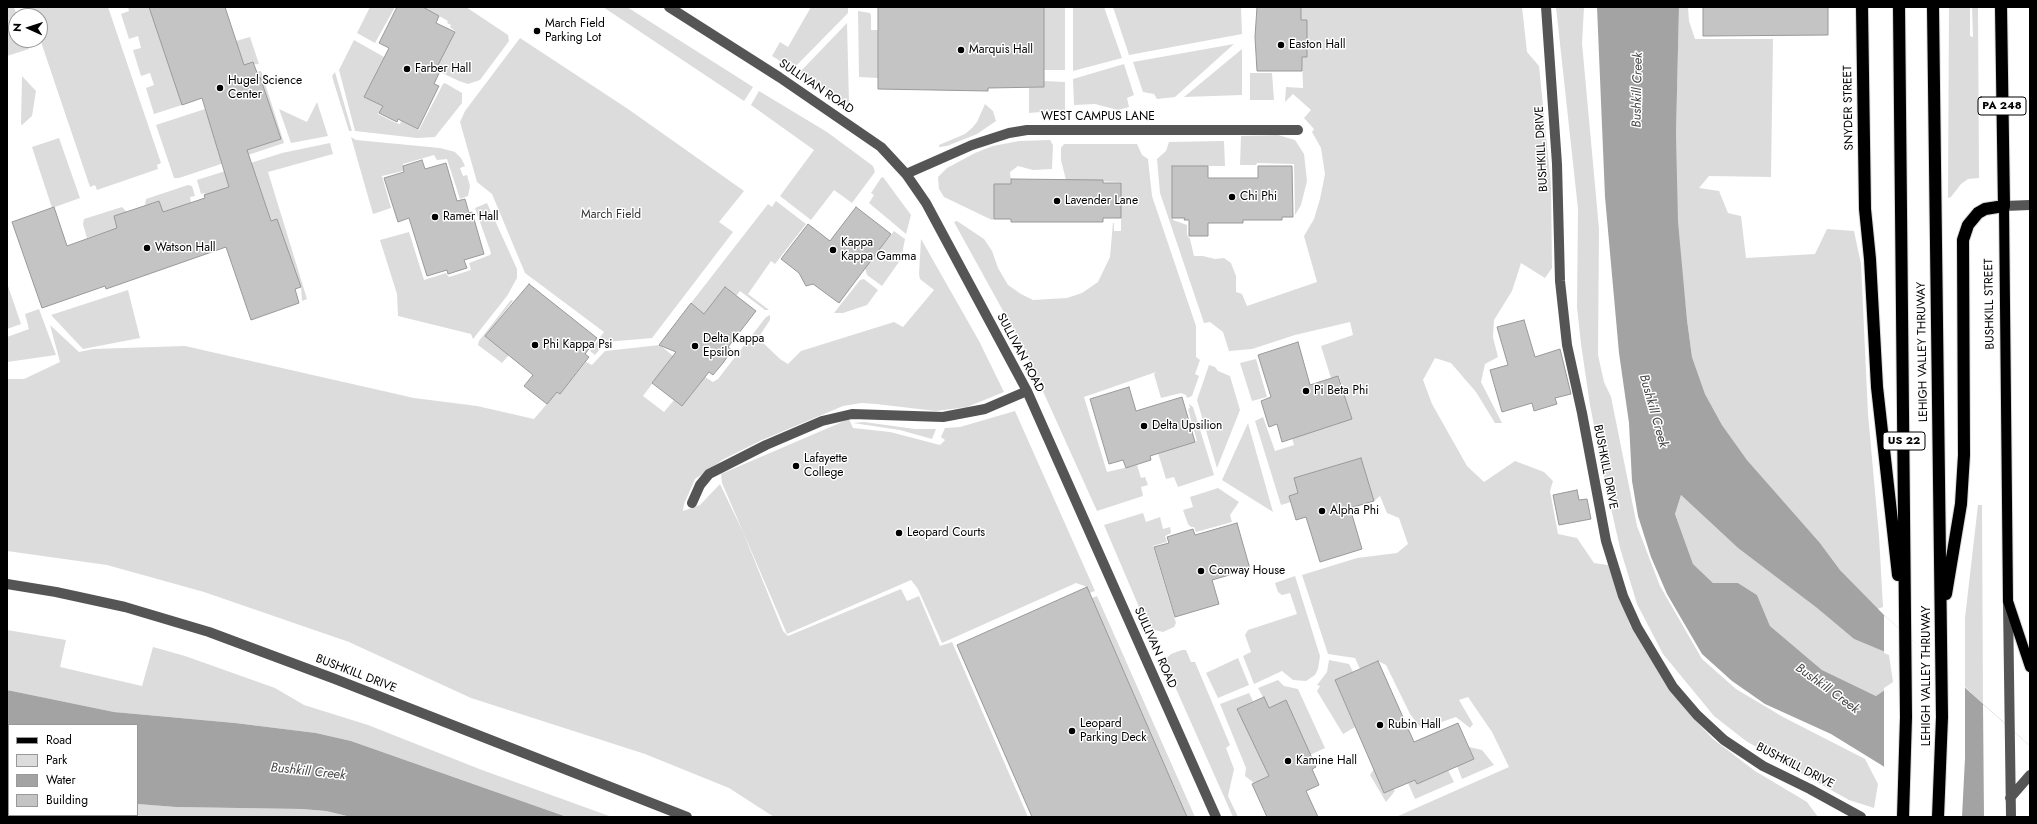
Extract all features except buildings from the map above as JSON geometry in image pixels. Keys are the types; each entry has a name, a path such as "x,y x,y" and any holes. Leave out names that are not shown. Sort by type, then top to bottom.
{"highway":[{"name":"SNYDER STREET","path":"1862,7 1865,209 1882,435 1905,634"},
{"name":"LEHIGH VALLEY THRUWAY","path":"1899,7 1906,756 1902,817"},
{"name":"LEHIGH VALLEY THRUWAY","path":"1933,7 1941,666 1941,757 1938,817"},
{"name":"BUSHKILL STREET","path":"2001,7 2004,206"},
{"path":"1940,624 1961,504 1964,473 1963,240 1968,225 1978,213 1985,209 2004,206"}],"main road":[{"name":"BUSHKILL STREET","path":"2004,206 2008,601"},
{"name":"PA 248","path":"2008,601 2030,667"}],"street":[{"name":"SULLIVAN ROAD","path":"669,7 779,77 881,148 906,174 926,203 1027,391 1216,817"},
{"name":"BUSHKILL DRIVE","path":"1546,7 1560,238 1560,281 1567,345 1582,412 1606,541 1623,596 1637,627 1674,687 1697,715 1724,740 1763,766 1846,813 1861,817"},
{"name":"WEST CAMPUS LANE","path":"906,174 972,145 1009,133 1027,130 1298,130"},
{"path":"2004,206 2030,205"},
{"path":"692,503 700,486 709,474 766,445 822,421 852,414 943,417 985,409 1027,391"},
{"name":"BUSHKILL DRIVE","path":"7,584 56,592 125,607 209,632 335,679 687,817"},
{"path":"2008,601 2011,817"},
{"path":"2010,798 2030,775"}],"green space":[{"path":"7,7 14,7 8,8 8,48 29,49 7,56"},
{"path":"108,7 161,163 157,165 158,169 97,190 95,185 90,187 43,48 48,48 48,8 29,8"},
{"path":"128,7 149,7 182,105 154,114 146,88 154,85 150,73 141,76 133,50 141,48 138,36 129,39 121,14 129,11"},
{"path":"370,7 395,7 375,43 357,33"},
{"path":"423,7 466,7 508,35 509,41 480,80 468,84 442,73 444,68 438,65 455,31 450,27 451,25 447,23 448,21"},
{"path":"603,7 627,7 753,87 744,101"},
{"path":"811,7 848,7 848,13 793,69 772,56 780,42 788,47"},
{"path":"1044,7 1065,7 1065,70 1044,70"},
{"path":"1073,7 1104,7 1122,58 1073,71"},
{"path":"1113,7 1241,7 1242,34 1129,55"},
{"path":"1301,7 1522,7 1527,52 1539,66 1551,185 1552,268 1545,278 1521,263 1512,291 1494,320 1493,337 1498,357 1485,364 1481,382 1502,423 1495,423 1476,392 1451,363 1435,358 1423,380 1432,404 1467,466 1484,482 1515,461 1544,472 1553,481 1550,491 1558,534 1577,538 1594,563 1608,565 1630,625 1664,681 1687,711 1713,739 1755,771 1807,802 1818,817 1396,817 1509,767 1492,732 1468,697 1459,700 1473,724 1470,728 1456,717 1427,727 1420,727 1410,714 1386,665 1378,661 1360,669 1355,658 1328,654 1302,575 1357,558 1397,553 1408,544 1399,518 1387,513 1380,496 1374,501 1361,458 1294,478 1298,493 1289,496 1291,502 1281,505 1255,421 1263,417 1275,451 1294,445 1292,438 1352,419 1339,376 1331,378 1321,346 1353,335 1350,322 1295,335 1252,349 1229,351 1223,332 1210,322 1204,323 1160,193 1157,159 1166,151 1169,142 1224,141 1225,166 1172,166 1173,220 1187,225 1187,235 1190,239 1194,256 1203,256 1215,259 1224,258 1231,263 1236,276 1236,292 1242,294 1247,306 1317,282 1304,236 1314,219 1325,174 1321,148 1312,132 1314,129 1304,118 1311,110 1293,94 1285,102 1286,87 1303,88 1302,57 1307,57 1307,20 1301,20"},
{"path":"1556,7 1584,7 1582,43 1599,229 1598,355 1604,382 1611,397 1637,526 1660,586 1702,659 1736,689 1783,717 1865,759 1878,784 1874,808 1849,800 1811,779 1746,741 1714,716 1663,654 1637,604 1620,548 1604,477 1590,405 1581,344 1577,307 1578,209"},
{"path":"1679,7 1688,7 1689,21 1695,39 1773,39 1771,177 1709,176 1699,188 1719,191 1728,213 1741,216 1746,258 1815,254 1827,229 1854,231 1861,264 1868,414 1879,536 1883,607 1877,609 1840,570 1820,543 1747,460 1722,425 1705,394 1692,357 1677,221 1676,134"},
{"path":"1949,7 1970,7 1970,36 1973,37 1972,7 1978,7 1979,178 1968,179 1961,184 1951,197 1948,198"},
{"path":"858,11 870,13 871,30 878,30 878,78 859,77"},
{"path":"847,23 849,104 799,73"},
{"path":"250,37 259,64 244,65 236,41"},
{"name":"March Field","path":"520,38 628,109 744,191 719,222 733,232 652,338 606,342 595,355 590,351 604,332 525,273 492,194 477,182 460,122 465,111"},
{"path":"354,40 384,57 364,97 383,106 378,114 396,123 400,124 401,121 419,130 443,84 445,83 462,93 462,103 435,137 417,138 355,131 339,70"},
{"path":"1234,44 1175,97 1157,99 1154,94 1143,92 1133,62"},
{"path":"1242,49 1242,95 1184,97"},
{"path":"1124,64 1134,95 1127,98 1129,107 1118,110 1095,104 1074,105 1073,79"},
{"path":"261,71 284,143 179,178 174,178 156,125 205,109 221,159 281,139 260,77 258,78 256,72"},
{"path":"335,72 352,131 349,131 334,83 332,76"},
{"path":"1250,73 1272,73 1274,100 1250,100"},
{"path":"22,76 36,91 32,116 22,125 21,124"},
{"path":"1044,81 1065,82 1065,110 1029,113 1029,88 1044,87"},
{"path":"759,91 827,132 873,166 875,172 852,203 834,190 811,220 780,196 814,150 751,105"},
{"path":"317,102 328,136 291,143 279,109 307,122"},
{"path":"985,104 993,111 996,121 977,134 947,146 939,147 939,145 965,134 972,128 977,122"},
{"path":"1278,135 1295,140 1304,154 1307,181 1301,205 1295,215 1294,164 1257,163 1256,165 1240,165 1241,136"},
{"path":"351,137 356,140 440,148 455,152 461,158 465,166 460,168 463,176 467,175 470,186 468,196 460,199 447,159 437,160 434,155 403,164 403,171 382,176 391,208 373,214"},
{"path":"59,138 80,198 52,208 32,147"},
{"path":"1050,140 1053,145 1052,169 1033,170 1018,166 1010,172 1011,184 994,184 994,219 992,220 944,197 939,189 938,177 947,168 975,153 993,146 1019,141"},
{"path":"330,143 333,154 268,172 307,299 302,301 301,287 271,221 256,178 204,195 205,193 201,194 197,180 282,153"},
{"path":"1064,144 1137,144 1142,155 1148,159 1152,196 1196,326 1196,357 1200,360 1195,374 1199,376 1192,396 1187,398 1186,395 1181,393 1161,398 1154,374 1156,372 1084,397 1107,472 1137,465 1141,478 1145,477 1148,485 1141,487 1143,496 1097,511 1023,347 954,222 957,221 984,239 992,251 998,268 1008,285 1033,300 1067,298 1082,293 1098,282 1110,257 1113,223 1114,231 1121,231 1121,182 1066,180 1061,160 1061,148"},
{"path":"883,177 911,215 906,234 869,203 874,195 871,193"},
{"path":"188,185 192,186 195,196 190,197 191,203 163,212 159,201 145,205 146,199"},
{"path":"776,201 806,224 775,264 771,261 748,294 769,310 765,310 740,291 736,296 725,287 704,314 691,303 768,204 772,207"},
{"path":"487,203 517,269 517,278 507,296 473,339 471,334 398,316 397,294 380,240 409,232 424,280 446,273 449,277 471,270 469,263 490,255 491,253 475,208"},
{"path":"122,207 127,212 114,216 117,228 87,238 83,224 84,219"},
{"path":"894,231 905,239 901,259 882,286 867,275 865,268"},
{"path":"921,239 979,341 1004,392 967,407 936,411 861,403 843,406 762,440 724,459 695,479 684,504 683,511 700,505 720,484 743,532 783,631 788,636 901,589 907,601 919,596 940,646 952,642 1028,817 774,817 729,788 645,754 471,698 349,642 204,592 107,565 7,551 7,379 24,379 60,362 50,325 79,352 93,349 185,346 414,398 477,406 534,419 557,392 560,394 586,362 592,365 605,351 660,345 673,356 643,396 664,412 674,400 682,406 705,377 713,382 718,379 766,317 770,315 770,320 758,338 780,359 788,364 801,351 894,322 903,327 934,290 920,279"},
{"path":"864,279 878,290 867,305 843,313 834,313 860,280"},
{"path":"7,283 21,324 7,329"},
{"path":"128,290 140,338 83,349 51,315"},
{"path":"511,300 513,301 485,336 509,355 502,363 478,345 479,341"},
{"path":"39,309 56,355 7,362 7,337 29,329 25,314"},
{"path":"1256,359 1267,397 1252,401 1240,363"},
{"path":"1209,365 1230,376 1240,410 1217,468 1197,400"},
{"path":"1189,404 1193,407 1214,475 1178,487 1174,477 1166,479 1158,453 1197,441 1188,409 1190,408"},
{"name":"Leopard Courts","path":"1015,411 1095,591 1089,593 1087,587 1076,583 942,643 918,589 911,580 787,634 722,483 721,474 849,419 853,428 890,432 940,445 945,440 941,437 945,428 960,427"},
{"path":"864,422 915,429 936,429 932,439 900,430 853,423"},
{"path":"1248,423 1273,512 1222,480"},
{"path":"1218,488 1239,502 1230,515 1232,522 1196,532 1194,527 1191,527 1188,524 1183,510 1193,507 1190,497"},
{"path":"1681,495 1738,548 1817,608 1854,639 1890,654 1895,683 1876,696 1822,670 1770,626 1757,595 1738,583 1713,583 1693,564 1675,514"},
{"path":"1978,505 1982,505 1983,704 1965,687 1965,618"},
{"path":"1143,513 1146,522 1160,517 1163,529 1170,527 1171,533 1165,536 1167,542 1153,546 1176,623 1174,627 1163,632 1151,629 1145,621 1104,525"},
{"path":"1295,576 1320,656 1318,669 1315,675 1306,681 1293,680 1282,671 1254,684 1243,656 1251,652 1245,635 1248,630 1297,614 1290,593 1282,595 1278,592 1275,583"},
{"path":"1097,596 1195,817 1187,817 1092,598"},
{"path":"7,630 66,640 60,667 142,686 153,647 185,656 275,688 304,705 368,725 482,770 612,817 567,817 351,741 316,733 235,723 114,712 7,690"},
{"path":"1186,650 1191,662 1195,662 1230,745 1226,748 1234,769 1228,796 1238,817 1233,817 1165,664 1166,659 1171,654"},
{"path":"1238,658 1249,685 1218,698 1206,673"},
{"path":"1329,660 1349,664 1353,672 1335,681 1355,727 1343,734 1317,691 1320,686 1317,685 1327,672"},
{"path":"1278,680 1284,686 1298,689 1325,748 1310,755 1286,700 1269,708 1258,688"},
{"path":"1249,693 1253,701 1238,709 1269,776 1254,783 1245,776 1246,768 1220,704"},
{"path":"1469,747 1482,750 1494,765 1462,779 1457,766 1474,759"},
{"path":"1374,769 1384,793 1393,789 1395,791 1386,802 1370,775"},
{"path":"1448,770 1454,782 1415,799 1408,783 1415,780 1417,784"},
{"path":"8,790 8,816 138,816 138,804 176,807 302,809 326,811 351,817 7,817"}],"water":[{"name":"Bushkill Creek","path":"1597,7 1679,7 1676,134 1678,222 1692,357 1705,394 1722,425 1747,460 1820,543 1840,570 1884,615 2030,746 2030,817 1932,817 1883,766 1831,734 1765,704 1732,681 1702,654 1667,594 1651,557 1638,516 1632,481 1629,423 1619,353 1605,197","holes":["1681,495 1738,548 1817,608 1854,639 1890,654 1895,683 1876,696 1822,670 1770,626 1757,595 1738,583 1713,583 1693,564 1675,514"]},
{"name":"Bushkill Creek","path":"7,690 114,712 235,723 316,733 351,741 567,817 351,817 326,811 302,809 176,807 138,804 138,724 8,724 7,790"}],"pier":[{"path":"1884,615 1965,687 1965,758 1962,817 1930,817 1884,770 1884,688 1893,682 1889,655 1884,653"},
{"path":"1983,704 2030,746 2030,817 1984,817"}],"place":[{"name":"March Field Parking Lot","path":"537,31"},
{"name":"Easton Hall","path":"1281,45"},
{"name":"Marquis Hall","path":"961,50"},
{"name":"Farber Hall","path":"407,69"},
{"name":"Hugel Science Center","path":"220,88"},
{"name":"Chi Phi","path":"1232,197"},
{"name":"Lavender Lane","path":"1057,201"},
{"name":"Ramer Hall","path":"435,217"},
{"name":"Watson Hall","path":"147,248"},
{"name":"Kappa Kappa Gamma","path":"833,250"},
{"name":"Phi Kappa Psi","path":"535,345"},
{"name":"Delta Kappa Epsilon","path":"695,346"},
{"name":"Pi Beta Phi","path":"1306,391"},
{"name":"Delta Upsilion","path":"1144,426"},
{"name":"Lafayette College","path":"796,466"},
{"name":"Alpha Phi","path":"1322,511"},
{"name":"Leopard Courts","path":"899,533"},
{"name":"Conway House","path":"1201,571"},
{"name":"Rubin Hall","path":"1380,725"},
{"name":"Leopard Parking Deck","path":"1072,731"},
{"name":"Kamine Hall","path":"1288,761"}]}
